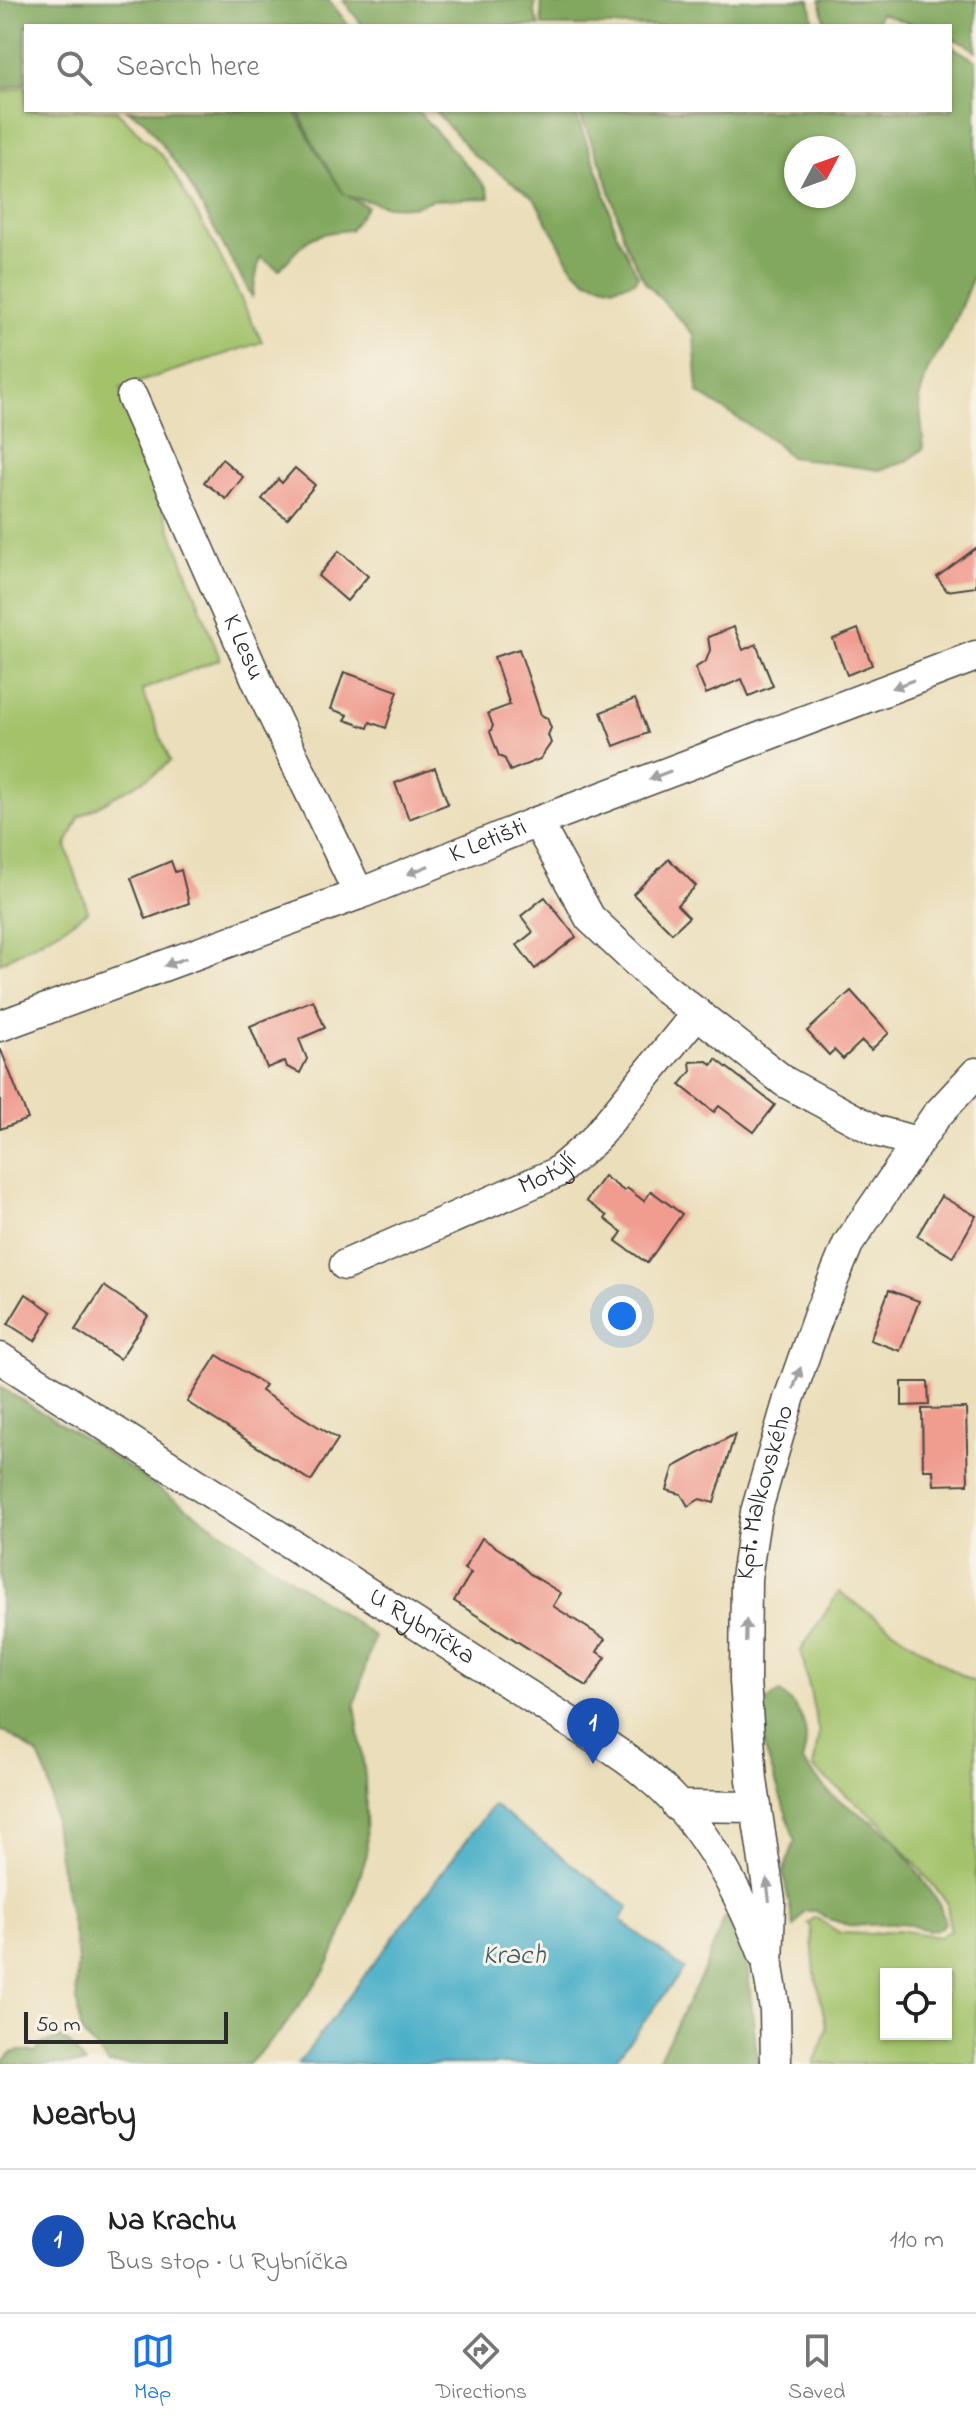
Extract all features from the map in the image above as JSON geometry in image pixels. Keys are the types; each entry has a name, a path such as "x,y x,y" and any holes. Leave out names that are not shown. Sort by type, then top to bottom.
{"street":[{"name":"K Lesu","path":"132,397 264,696 359,894"},
{"name":"K Letišti","path":"0,1026 359,894 537,822 976,656"},
{"path":"537,822 590,918 662,986 785,1082 876,1131 917,1142"},
{"name":"Motýlí","path":"345,1265 556,1173 593,1141 697,1013"},
{"name":"Kpt. Malkovského","path":"768,1967 770,1901 756,1807 745,1681 746,1578 756,1512 789,1399 848,1244 936,1116 976,1073"},
{"name":"U Rybníčka","path":"0,1358 609,1747 649,1776 698,1831 740,1897 768,1967"},
{"path":"677,1806 756,1807"},
{"path":"768,1967 775,2010 776,2064"}],"green space":[{"path":"0,0 329,0 347,24 24,24 24,84 0,90"},
{"path":"343,0 536,0 534,11 538,24 361,24"},
{"path":"541,0 550,0 557,5 596,0 810,0 814,24 542,24"},
{"path":"820,0 976,0 976,52 965,43 952,39 952,24 911,24 880,13 876,24 826,24"},
{"path":"952,46 976,61 976,269 950,333 928,370 919,399 924,448 906,462 879,470 790,457 775,442 698,393 694,335 645,282 626,245 603,168 579,112 952,112"},
{"path":"24,87 24,112 118,112 166,160 214,244 262,342 121,388 151,478 220,659 142,690 170,761 156,773 79,817 66,846 88,911 0,963 0,93"},
{"path":"130,112 296,112 314,147 345,196 314,145 299,112 419,112 487,188 490,198 431,200 413,207 388,206 347,196 367,206 350,230 325,233 308,240 279,270 260,257 252,297 186,178 144,120"},
{"path":"436,112 575,112 601,179 616,233 638,276 636,281 614,287 587,280 572,267 534,198 474,155"},
{"path":"0,1387 94,1444 374,1636 355,1704 365,1775 367,1854 341,1937 324,1972 283,2028 249,2064 109,2064 80,2031 76,1987 78,1957 58,1852 49,1781 38,1755 0,1731"},
{"path":"839,1592 950,1669 976,1683 976,2064 814,2064 827,2029 815,1973 811,1927 808,1924 815,1917 840,1933 871,1934 899,1930 939,1937 950,1931 947,1902 881,1823 813,1768 819,1733 801,1650"},
{"path":"780,1693 795,1707 804,1724 806,1742 802,1761 831,1795 896,1841 939,1903 945,1923 939,1929 928,1930 902,1923 852,1926 816,1911 805,1911 794,1927 783,1873 795,1841 765,1749 762,1703"},
{"path":"725,1917 736,1926 745,1945 758,2064 656,2064 703,1972"},
{"path":"61,2038 71,2045 85,2064 0,2064 12,2053 36,2053 41,2044"}],"water":[{"name":"Krach","path":"493,1805 629,1907 620,1920 684,1969 612,2064 298,2064"}],"building":[{"path":"222,459 243,477 226,499 204,482"},
{"path":"295,468 315,485 287,519 262,499 278,479 282,483"},
{"path":"976,548 976,587 947,591 937,577"},
{"path":"339,551 368,576 347,601 318,576"},
{"path":"734,627 743,650 756,644 773,686 749,696 742,679 706,694 695,668 706,661 710,650 708,637"},
{"path":"858,629 872,665 847,675 833,639"},
{"path":"519,649 541,715 547,718 551,728 548,735 551,743 540,759 510,771 505,759 499,756 490,732 493,726 488,713 510,705 494,657"},
{"path":"344,672 398,691 386,728 370,722 368,728 345,720 348,715 331,709"},
{"path":"635,699 648,733 614,746 601,712"},
{"path":"435,768 448,804 409,819 395,783"},
{"path":"669,859 696,886 677,905 689,917 672,933 633,894"},
{"path":"171,861 175,872 181,870 189,903 146,919 131,878"},
{"path":"545,897 576,937 535,969 517,945 533,932 521,916"},
{"path":"851,991 889,1033 871,1050 862,1041 843,1059 834,1050 829,1055 807,1031"},
{"path":"313,1000 325,1028 299,1039 307,1059 300,1073 287,1067 285,1061 267,1068 250,1026"},
{"path":"0,1051 28,1119 0,1129"},
{"path":"716,1059 775,1105 754,1132 719,1106 714,1112 680,1085 691,1071 690,1062 707,1061 712,1065"},
{"path":"604,1176 644,1201 651,1191 682,1214 647,1263 616,1241 622,1232 586,1201"},
{"path":"941,1196 976,1216 953,1257 917,1236"},
{"path":"104,1286 148,1316 120,1359 75,1330"},
{"path":"889,1290 919,1301 900,1351 870,1340"},
{"path":"26,1294 52,1312 35,1341 8,1324"},
{"path":"217,1355 265,1385 261,1391 338,1439 311,1481 187,1402"},
{"path":"902,1382 928,1382 929,1405 902,1406"},
{"path":"966,1408 968,1484 934,1485 933,1470 923,1470 922,1409"},
{"path":"735,1434 714,1503 700,1499 688,1506 681,1494 667,1490 674,1467"},
{"path":"482,1538 561,1593 553,1606 605,1639 597,1652 606,1657 587,1686 454,1601 471,1573 464,1569"}],"place":[{"name":"Na Krachu","path":"593,1764"}]}
